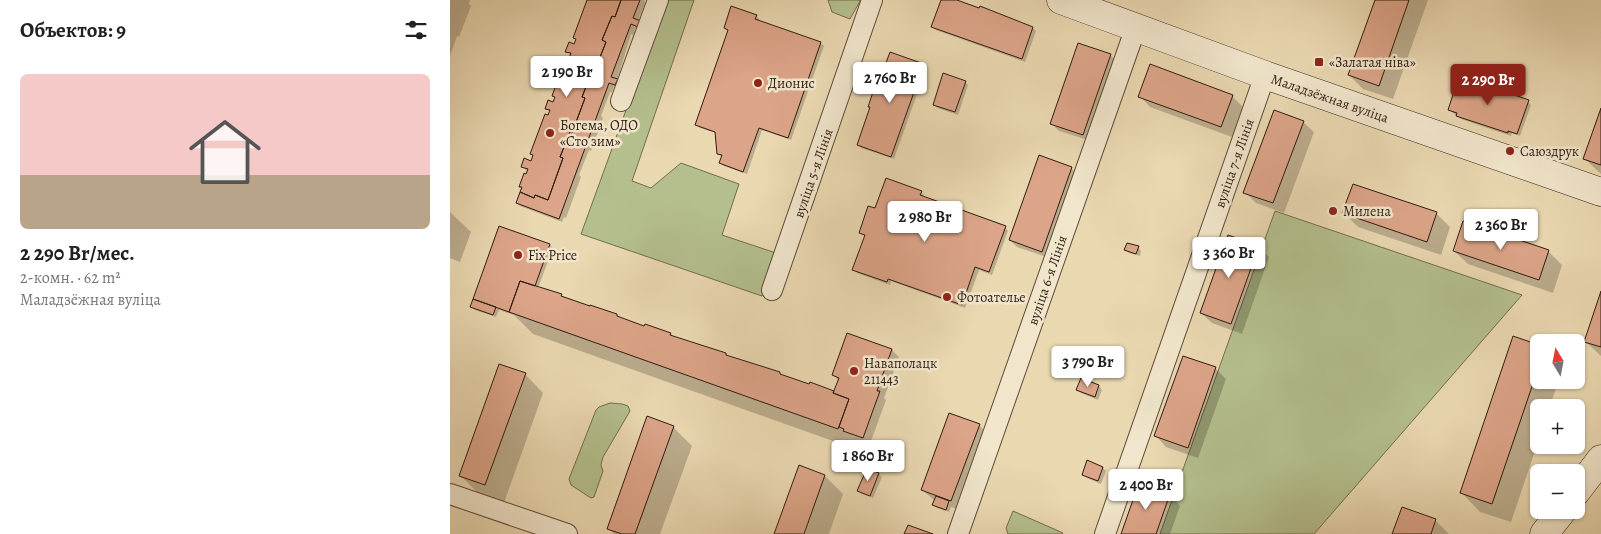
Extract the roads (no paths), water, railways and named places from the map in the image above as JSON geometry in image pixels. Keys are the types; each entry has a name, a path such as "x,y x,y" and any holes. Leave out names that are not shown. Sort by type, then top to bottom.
{"street":[{"path":"621,101 658,0"},
{"name":"вуліца 5-я Лінія","path":"772,290 872,0"},
{"name":"Маладзёжная вуліца","path":"1061,0 1265,75 1601,192"},
{"name":"вуліца 6-я Лінія","path":"958,534 1136,27"},
{"name":"вуліца 7-я Лінія","path":"1105,534 1265,75"},
{"path":"1585,480 1601,460"},
{"path":"450,494 567,534"},
{"path":"1544,534 1556,519"}],"place":[{"name":"«Залатая ніва»","path":"1319,62"},
{"name":"Дионис","path":"758,83"},
{"name":"Богема, ОДО «Сто зим»","path":"550,133"},
{"name":"Саюздрук","path":"1510,151"},
{"name":"Милена","path":"1333,211"},
{"name":"Fix Price","path":"518,255"},
{"name":"Фотоателье","path":"947,297"},
{"name":"Наваполацк 211443","path":"854,371"}]}
